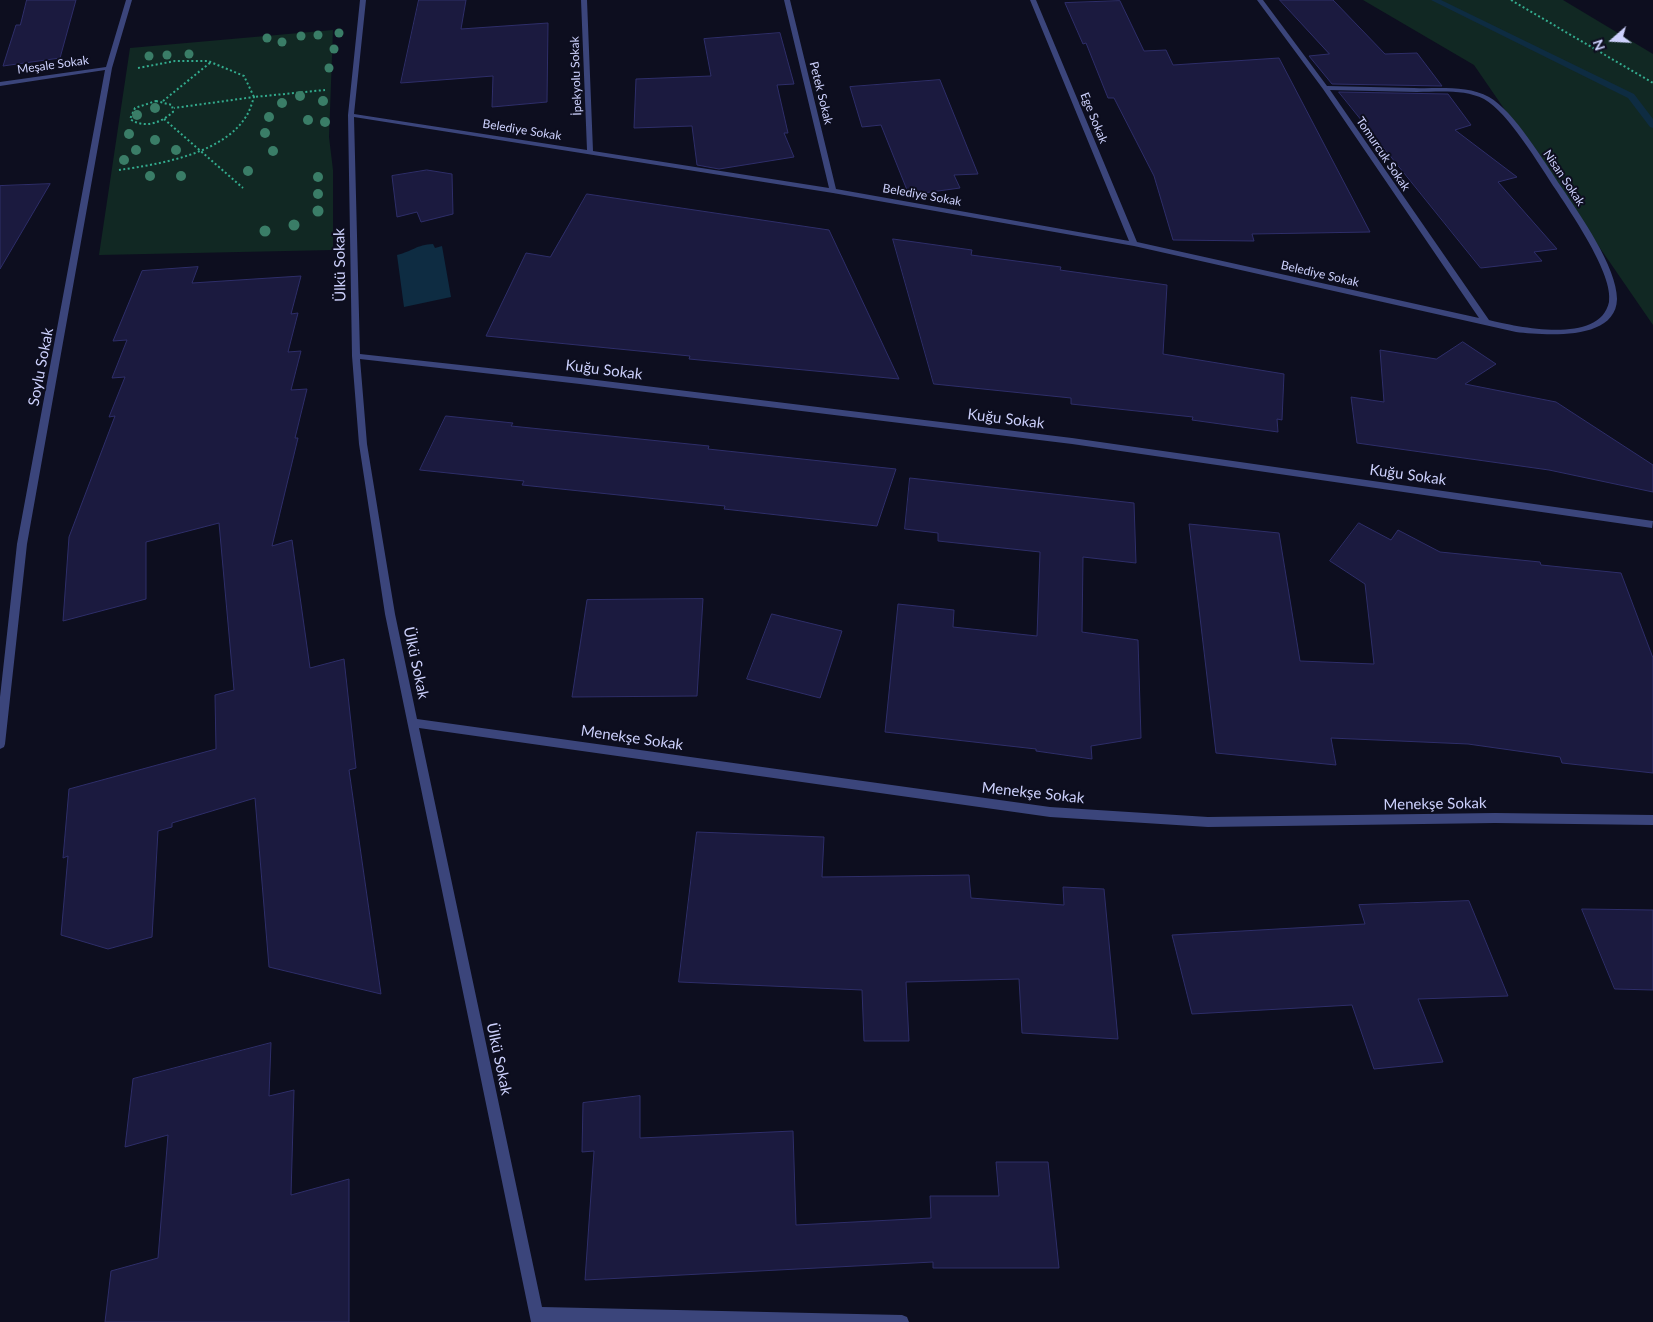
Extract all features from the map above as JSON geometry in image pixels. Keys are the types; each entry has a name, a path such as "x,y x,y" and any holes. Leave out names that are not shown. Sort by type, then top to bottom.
{"street":[{"name":"Soylu Sokak","path":"0,744 22,544 109,68 129,0"},
{"name":"Ülkü Sokak","path":"363,0 351,115 356,356 364,444 390,614 537,1318"},
{"name":"İpekyolu Sokak","path":"584,0 590,152"},
{"name":"Petek Sokak","path":"787,0 833,191"},
{"name":"Ege Sokak","path":"1034,0 1134,244"},
{"name":"Tomurcuk Sokak","path":"1260,0 1325,88 1486,322"},
{"name":"Meşale Sokak","path":"0,84 109,68"},
{"name":"Nisan Sokak","path":"1325,88 1471,92 1486,98 1506,113 1591,239 1610,279 1613,300 1610,311 1603,319 1580,330 1541,332 1486,322"},
{"name":"Belediye Sokak","path":"351,115 833,191 1134,244 1486,322"},
{"name":"Kuğu Sokak","path":"356,356 580,381 1072,441 1652,524"},
{"name":"Menekşe Sokak","path":"414,723 1050,812 1208,822 1485,818 1653,820"},
{"path":"537,1318 902,1322"}],"path":[{"path":"1511,0 1653,83"},
{"path":"90,174 131,169 185,157 225,138 242,124 252,110 254,97 244,76 211,62 175,61 127,70 109,68"},
{"path":"174,108 164,120 151,124 137,124 132,122 130,116 136,108 142,105 163,101 211,62"},
{"path":"174,108 254,97 355,88"},
{"path":"163,101 174,108"},
{"path":"164,120 243,188"}],"green space":[{"path":"1363,0 1563,0 1653,54 1653,325 1474,65"},
{"path":"333,30 329,137 333,170 333,250 99,255 130,48"}],"water":[{"path":"433,244 435,248 442,246 451,297 404,307 397,255"}],"building":[{"path":"27,0 76,0 60,58 3,66 16,25 20,25"},
{"path":"419,0 466,0 461,29 548,23 547,102 492,107 493,76 401,83"},
{"path":"1280,0 1333,0 1385,54 1417,53 1442,86 1332,84 1309,56 1329,54"},
{"path":"1120,1 1144,51 1166,50 1173,65 1279,58 1370,232 1252,234 1254,241 1173,240 1154,176 1114,98 1108,98 1086,43 1083,44 1065,3"},
{"path":"780,33 794,84 777,85 788,133 784,133 794,157 719,169 697,165 692,126 634,128 636,79 711,76 704,39"},
{"path":"940,80 978,174 954,175 960,188 909,195 881,125 862,127 850,87"},
{"path":"1339,92 1448,94 1471,125 1455,130 1517,177 1498,182 1557,249 1534,252 1542,261 1481,268"},
{"path":"427,170 452,174 453,214 421,222 417,212 397,217 392,176"},
{"path":"50,184 0,269 0,186"},
{"path":"587,194 829,230 899,379 689,359 690,356 486,336 526,253 550,257"},
{"path":"893,239 972,250 971,255 1061,267 1060,270 1167,285 1163,354 1284,374 1282,420 1277,419 1278,432 1192,420 1193,417 1071,404 1071,398 934,384"},
{"path":"198,267 192,283 301,276 291,314 298,313 288,352 301,351 291,390 307,389 295,438 298,438 272,546 292,540 310,668 344,659 356,768 349,770 381,994 269,967 255,798 172,823 172,827 158,831 152,937 108,949 61,935 68,856 63,858 69,789 216,749 215,695 234,690 219,523 146,542 146,599 63,621 69,537 115,416 109,417 125,377 112,378 127,340 113,341 142,271"},
{"path":"1463,342 1496,364 1465,384 1556,402 1653,465 1653,492 1549,470 1357,443 1351,397 1384,402 1380,350 1436,359"},
{"path":"446,416 513,423 511,426 709,446 708,449 896,469 877,526 724,509 725,506 522,485 524,481 420,470"},
{"path":"910,478 1134,503 1136,563 1083,557 1082,632 1138,640 1141,738 1091,746 1092,759 1036,751 1036,749 885,732 898,604 954,610 953,627 1037,636 1040,552 938,541 938,533 905,529"},
{"path":"1359,523 1391,540 1398,530 1440,552 1540,562 1541,565 1621,573 1653,658 1653,773 1562,763 1560,757 1468,744 1331,738 1336,765 1216,753 1189,524 1279,533 1300,661 1374,664 1365,584 1330,561"},
{"path":"703,599 697,696 572,697 587,600"},
{"path":"772,614 842,631 820,698 747,679"},
{"path":"697,832 824,837 822,877 969,875 971,898 1064,905 1063,887 1104,889 1118,1039 1022,1033 1019,979 906,982 909,1041 864,1041 862,990 679,982"},
{"path":"1469,901 1508,996 1418,999 1443,1062 1374,1069 1352,1005 1192,1014 1172,935 1365,924 1359,905"},
{"path":"1582,909 1653,910 1653,990 1615,989"},
{"path":"271,1043 269,1096 294,1090 291,1195 349,1179 349,1322 105,1322 111,1271 158,1258 168,1135 125,1147 133,1079"},
{"path":"640,1096 640,1138 793,1131 796,1225 931,1218 930,1196 999,1196 996,1162 1048,1162 1059,1268 933,1268 933,1262 585,1280 594,1151 582,1152 583,1103"}],"waterway":[{"path":"1435,0 1631,96 1653,125"}]}
